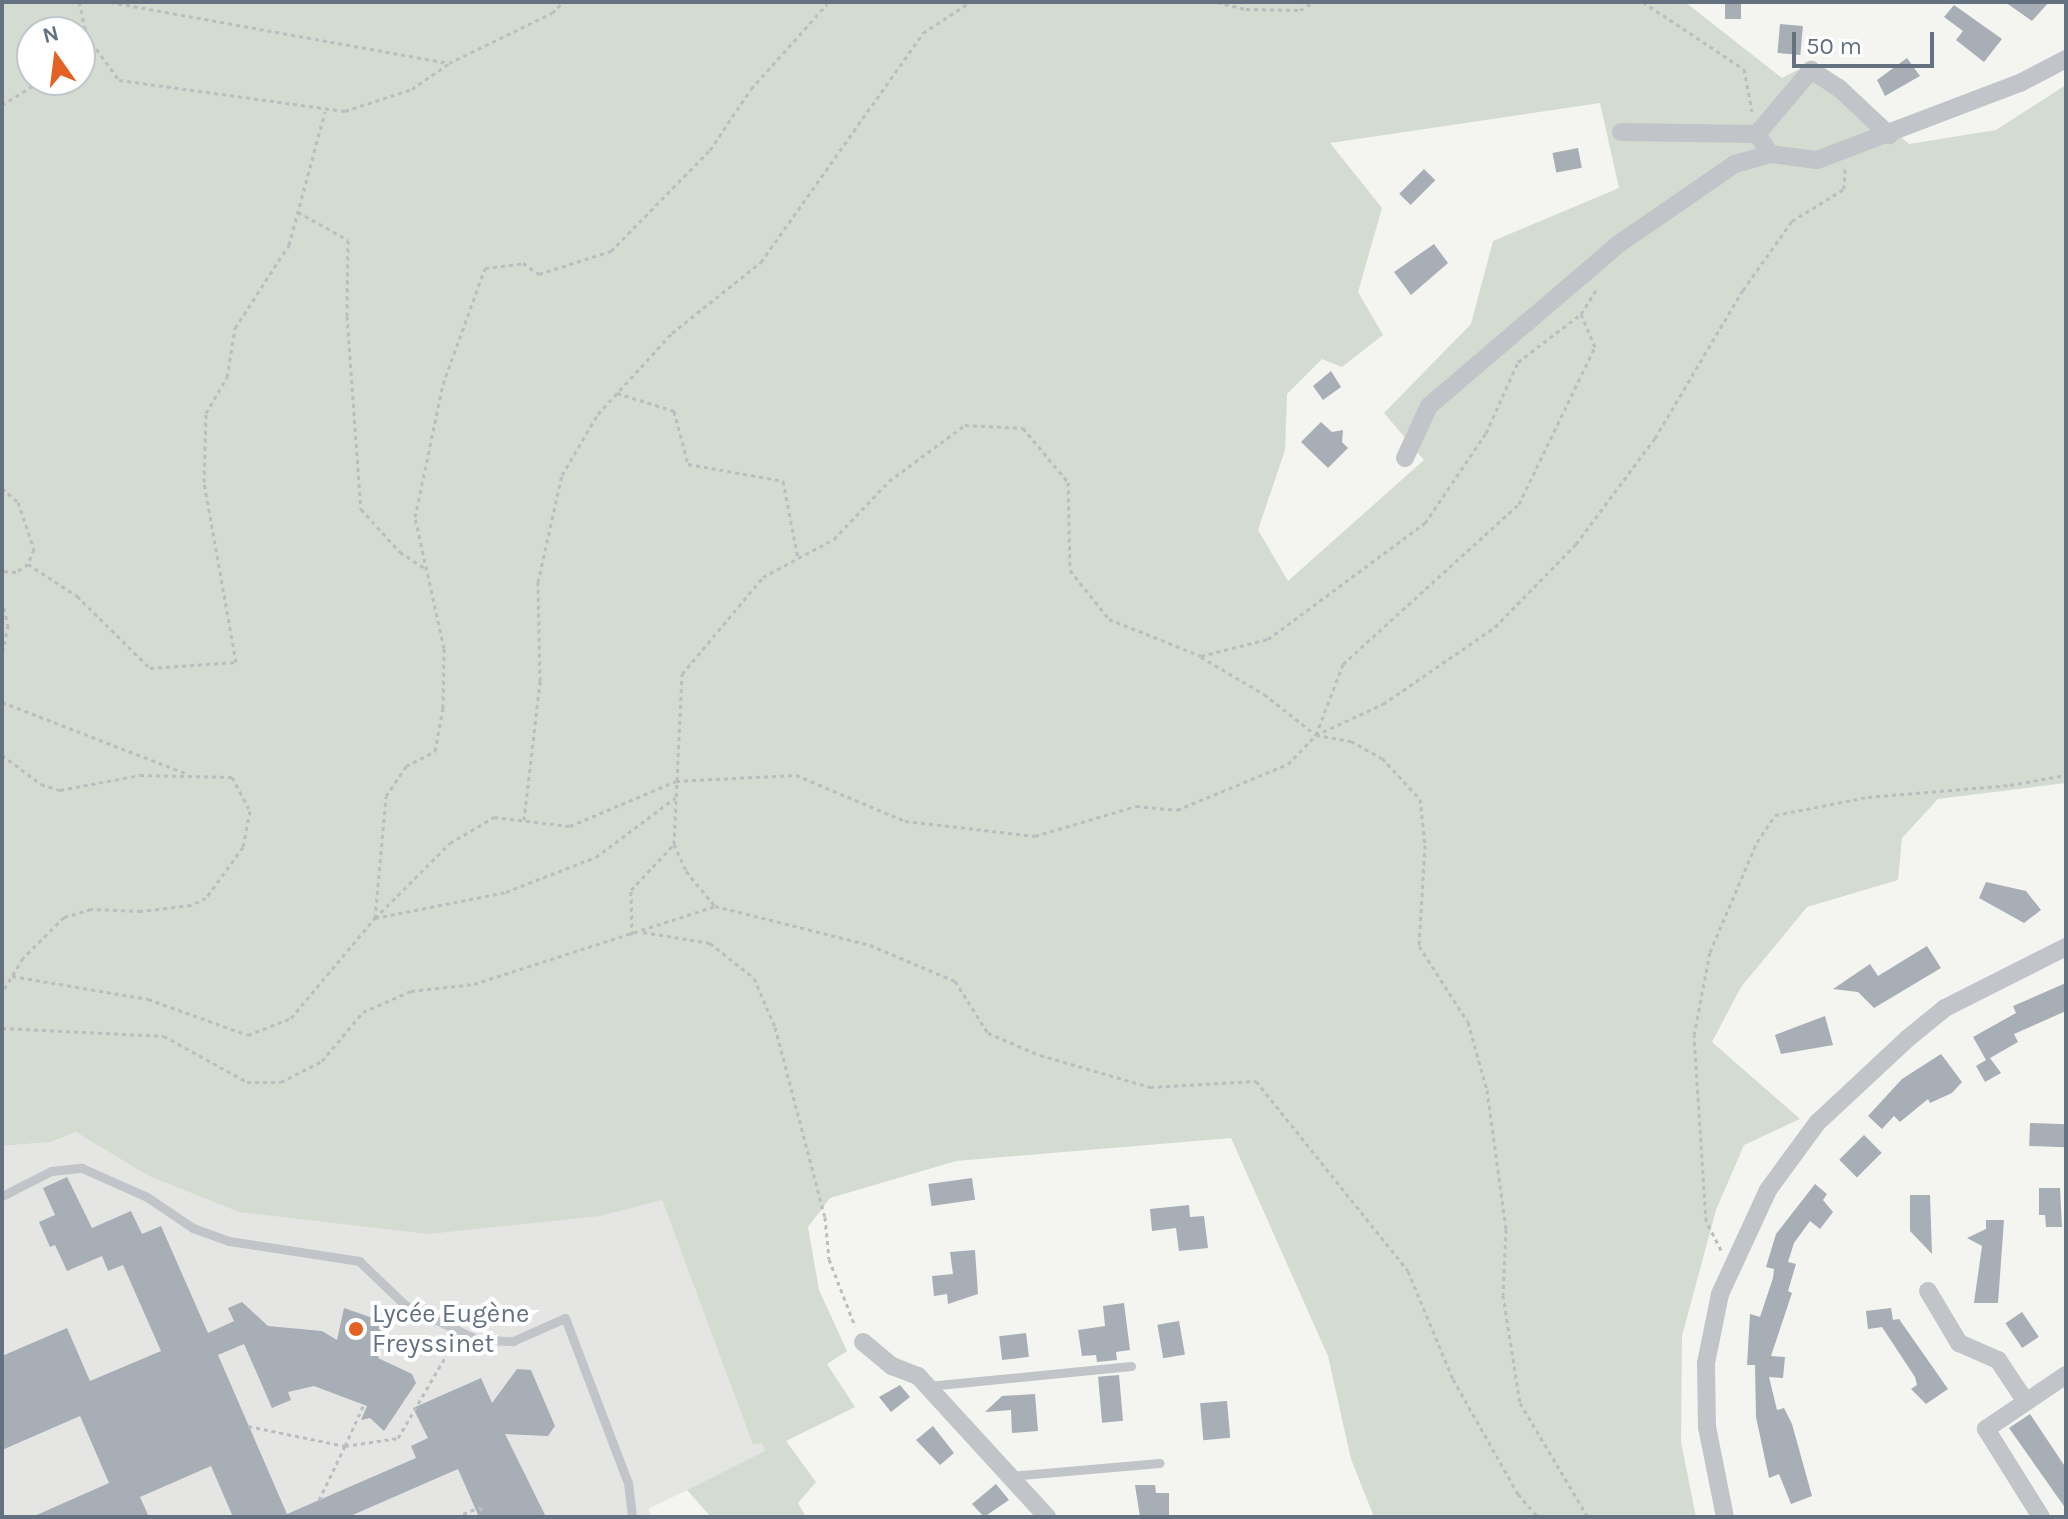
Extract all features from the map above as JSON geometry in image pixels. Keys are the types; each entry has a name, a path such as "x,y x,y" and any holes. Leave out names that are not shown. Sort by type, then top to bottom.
{"street":[{"path":"1405,458 1429,406 1620,243 1735,164 1770,154 1817,160 1889,135 2066,59"},
{"path":"1757,134 1811,70 1839,88 1889,135"},
{"path":"1621,132 1757,134"},
{"path":"1757,134 1770,154"},
{"path":"1725,1517 1712,1460 1705,1386 1713,1324 1746,1230 1788,1160 1849,1089 1945,1008 2066,947"},
{"path":"1928,1291 1959,1343 1998,1360 2026,1402"},
{"path":"863,1342 928,1386 1047,1517"},
{"path":"2041,1517 1986,1429 2066,1375"}],"lane":[{"path":"2,1196 51,1171 82,1168 147,1197 193,1228 229,1241 359,1261 405,1305 460,1332 495,1344 565,1318 628,1483 632,1517"},
{"path":"928,1386 1131,1366"},
{"path":"1011,1476 1159,1463"}],"path":[{"path":"110,2 449,63"},
{"path":"96,48 119,80 325,112 345,111 412,89 449,63 552,13 563,2"},
{"path":"524,821 540,681 538,582 562,475 598,414 672,333 761,262 923,33 970,2"},
{"path":"1217,2 1246,9 1300,10 1314,2"},
{"path":"1643,2 1744,69 1757,134"},
{"path":"375,918 386,796 406,766 435,751 443,708 444,648 415,517 443,384 485,268 523,263 539,274 611,251 710,150 751,89 828,3"},
{"path":"28,564 77,596 150,668 236,662 204,482 206,413 227,377 235,328 289,245 325,112"},
{"path":"12,976 148,999 248,1035 291,1018 375,918 450,843 494,817 570,826 676,781 796,775 905,821 1035,836 1136,806 1177,810 1288,764 1316,735 1383,704 1495,627 1576,544 1655,438 1743,290 1792,221 1844,189 1847,150"},
{"path":"298,212 348,240 347,316 361,509 400,552 426,569"},
{"path":"1196,654 1268,639 1425,523 1486,433 1518,362 1581,314 1607,274"},
{"path":"1316,735 1343,664 1519,504 1595,347 1581,314"},
{"path":"617,393 674,411 688,464 783,481 798,558"},
{"path":"715,906 686,871 674,844 682,674 763,577 834,539 889,481 965,425 1023,428 1068,482 1070,570 1109,619 1196,654 1264,694 1316,735 1351,741 1382,758 1420,799 1425,845 1419,946 1468,1022 1487,1090 1506,1229 1503,1295 1520,1403 1588,1517"},
{"path":"2,488 18,502 34,549 28,564 16,572 2,571"},
{"path":"2,600 8,625 2,655"},
{"path":"2,702 129,755 191,775"},
{"path":"2,755 41,784 60,790 140,775 232,777 250,811 243,847 206,898 191,905 141,911 91,909 64,917 12,976 2,993"},
{"path":"1731,1268 1706,1221 1694,1035 1710,952 1757,842 1775,815 1868,797 2010,785 2066,775"},
{"path":"375,918 506,892 596,857 676,797"},
{"path":"632,935 631,890 674,844"},
{"path":"2,1028 164,1036 247,1082 281,1082 322,1061 363,1012 411,991 474,984 715,906 870,945 955,981 988,1033 1040,1055 1150,1087 1256,1081 1408,1271 1453,1379 1518,1494 1538,1517"},
{"path":"639,932 710,943 754,978 775,1027 801,1118 825,1217 829,1259 863,1342"},
{"path":"248,1426 345,1446 398,1438 460,1332"},
{"path":"319,1500 364,1404"},
{"path":"456,1517 480,1507 484,1517"}],"shaded area":[{"path":"2,2 1685,2 1782,78 1813,62 1909,144 1996,130 2066,85 2066,783 1938,799 1902,838 1898,880 1807,907 1741,987 1712,1042 1800,1119 1744,1145 1716,1210 1682,1336 1681,1442 1696,1517 1374,1517 1351,1459 1328,1356 1231,1138 956,1161 830,1198 808,1227 819,1290 847,1351 827,1364 855,1407 786,1441 816,1482 798,1503 806,1517 711,1517 687,1490 765,1451 762,1443 753,1445 662,1200 600,1216 428,1234 239,1212 149,1176 76,1132 51,1142 2,1146","holes":["1600,103 1619,188 1493,241 1471,324 1384,413 1424,460 1288,581 1258,530 1285,450 1287,394 1322,359 1342,367 1383,335 1358,292 1382,208 1330,143"]},
{"name":"Lycée Eugène Freyssinet","path":"76,1132 662,1200 753,1445 762,1443 766,1452 648,1509 652,1517 2,1517 2,1146 51,1142"}],"building":[{"path":"1725,2 1741,2 1741,19 1725,19"},
{"path":"2005,2 2049,2 2032,21"},
{"path":"1954,5 2002,39 1984,62 1956,40 1963,31 1944,17"},
{"path":"1780,24 1803,26 1800,55 1777,53"},
{"path":"1907,58 1920,76 1885,96 1877,80"},
{"path":"1578,148 1582,168 1556,173 1552,153"},
{"path":"1424,169 1435,180 1411,205 1399,194"},
{"path":"1434,244 1448,263 1411,295 1394,272"},
{"path":"1331,371 1341,387 1323,400 1313,386"},
{"path":"1321,422 1332,432 1343,430 1342,442 1348,448 1328,468 1301,442"},
{"path":"1986,882 2026,891 2041,910 2024,923 1979,898"},
{"path":"1927,946 1941,968 1874,1008 1858,992 1833,989 1870,964 1878,976"},
{"path":"2066,983 2066,1011 2014,1034 2018,1042 1990,1058 2001,1073 1985,1082 1976,1066 1986,1060 1973,1037 2016,1013 2013,1006"},
{"path":"1825,1016 1833,1045 1781,1054 1775,1035"},
{"path":"1941,1054 1962,1082 1952,1093 1930,1103 1928,1099 1900,1122 1894,1116 1882,1129 1868,1116 1902,1079"},
{"path":"2030,1123 2065,1124 2064,1147 2029,1146"},
{"path":"1864,1135 1882,1153 1857,1177 1839,1160"},
{"path":"67,1177 92,1228 131,1211 142,1234 161,1226 208,1333 234,1321 228,1308 242,1302 268,1326 322,1331 337,1340 344,1308 384,1322 393,1320 378,1358 412,1374 416,1383 384,1431 370,1418 361,1420 367,1406 314,1386 288,1392 291,1400 272,1408 244,1344 218,1355 287,1514 416,1458 411,1446 428,1438 413,1408 481,1378 492,1403 517,1369 531,1370 555,1426 548,1436 505,1434 546,1517 479,1517 458,1469 348,1517 233,1517 211,1466 140,1497 149,1517 32,1517 109,1483 80,1416 2,1450 2,1356 67,1328 90,1381 161,1351 123,1265 108,1271 102,1256 67,1271 55,1245 50,1247 39,1222 55,1215 43,1188"},
{"path":"972,1178 975,1200 931,1206 928,1184"},
{"path":"1815,1184 1827,1194 1823,1200 1833,1212 1820,1229 1810,1221 1794,1243 1788,1262 1796,1264 1788,1291 1792,1293 1771,1356 1785,1357 1783,1378 1769,1377 1777,1410 1784,1408 1792,1424 1812,1496 1791,1504 1779,1474 1769,1478 1756,1417 1755,1365 1747,1365 1750,1314 1760,1317 1773,1278 1774,1269 1766,1267 1776,1234"},
{"path":"2039,1188 2060,1188 2062,1227 2046,1227 2045,1215 2039,1215"},
{"path":"1910,1195 1930,1195 1932,1254 1910,1231"},
{"path":"1189,1205 1190,1217 1204,1216 1208,1248 1179,1251 1176,1228 1152,1231 1150,1209"},
{"path":"1986,1220 2004,1220 1998,1303 1974,1303 1982,1246 1967,1238 1986,1229"},
{"path":"975,1250 978,1294 948,1304 947,1294 934,1296 932,1276 953,1274 950,1252"},
{"path":"1124,1303 1130,1350 1116,1352 1117,1360 1097,1362 1096,1355 1082,1356 1078,1330 1105,1326 1103,1306"},
{"path":"1891,1308 1893,1320 1899,1319 1948,1389 1926,1404 1911,1389 1917,1385 1915,1377 1882,1327 1868,1329 1866,1311"},
{"path":"2022,1312 2039,1337 2022,1348 2005,1323"},
{"path":"1179,1321 1185,1354 1163,1358 1157,1325"},
{"path":"1026,1333 1029,1357 1002,1360 999,1336"},
{"path":"1119,1375 1123,1421 1102,1423 1098,1377"},
{"path":"900,1385 910,1397 891,1412 879,1397"},
{"path":"1035,1394 1038,1431 1012,1433 1011,1410 985,1412 1002,1396"},
{"path":"1227,1401 1230,1438 1203,1440 1200,1403"},
{"path":"2030,1414 2066,1468 2066,1509 2009,1428"},
{"path":"933,1426 954,1453 940,1465 916,1440"},
{"path":"996,1484 1009,1500 984,1517 972,1504"},
{"path":"1135,1485 1155,1485 1156,1493 1169,1493 1169,1517 1140,1517"}],"place":[{"name":"Lycée Eugène Freyssinet","path":"356,1329"}]}
